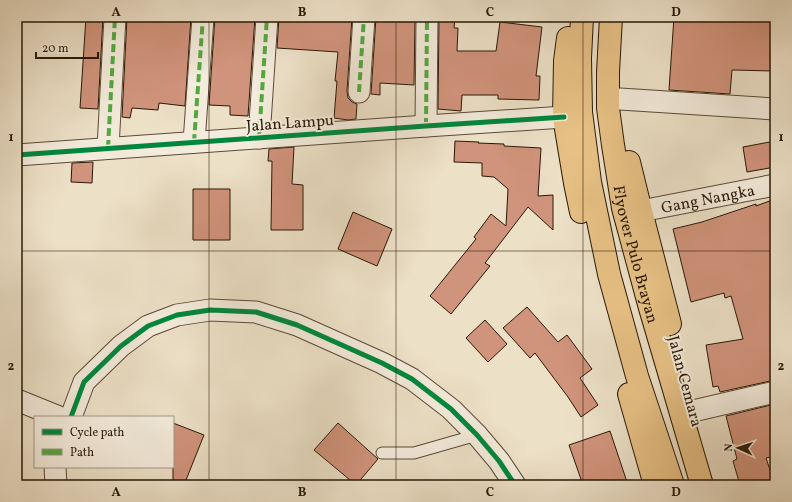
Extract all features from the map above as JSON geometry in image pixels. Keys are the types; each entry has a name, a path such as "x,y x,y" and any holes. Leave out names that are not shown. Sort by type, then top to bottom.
{"highway":[{"path":"571,17 565,61 564,118 575,183 591,251 638,430 655,485"},
{"name":"Flyover Pulo Brayan","path":"582,17 580,58 581,112 590,182 609,274 637,376 673,485"},
{"name":"Flyover Pulo Brayan","path":"611,17 608,108 623,208 650,308 702,485"},
{"name":"Jalan Cemara","path":"622,17 620,99 631,170 693,411 716,485"}],"street":[{"path":"108,148 115,17"},
{"path":"194,142 203,17"},
{"path":"259,138 267,17"},
{"path":"359,92 364,17"},
{"path":"426,126 427,17"},
{"path":"620,99 775,109"},
{"name":"Jalan Lampu","path":"17,155 426,126 564,118"},
{"name":"Gang Nangka","path":"641,211 775,185"},
{"path":"72,416 84,382 121,346 148,326 177,315 210,310 256,312 297,325 382,363 412,379 451,409 477,435 499,461 515,485"},
{"path":"693,411 775,392"},
{"path":"17,400 57,416"},
{"path":"55,468 56,485"}],"lane":[{"path":"382,452 414,453 477,435"}],"building":[{"path":"86,17 103,17 98,109 80,108"},
{"path":"127,17 191,17 185,106 159,103 158,110 132,108 130,118 122,117"},
{"path":"215,17 255,17 248,116 230,115 230,106 209,105"},
{"path":"279,17 352,17 347,91 348,98 357,104 356,119 348,120 334,118 337,81 335,81 338,52 277,48"},
{"path":"376,17 415,17 414,85 380,83 380,95 371,94"},
{"path":"439,17 455,17 454,28 458,28 457,51 496,51 500,22 542,27 536,76 540,76 539,100 498,99 498,95 462,95 461,111 438,109"},
{"path":"674,17 775,17 773,71 732,70 730,94 669,90"},
{"path":"455,141 541,148 538,196 553,195 553,230 528,207 485,263 490,266 451,314 430,296 476,239 474,237 491,214 506,226 508,189 494,177 482,176 482,163 454,162"},
{"path":"775,141 775,167 747,172 743,147"},
{"path":"294,147 292,184 303,185 303,230 271,230 272,161 268,161 269,149"},
{"path":"93,162 92,183 71,182 72,163"},
{"path":"193,189 230,189 230,240 193,240"},
{"path":"775,199 775,380 720,392 718,386 713,387 706,345 743,339 731,296 725,298 724,293 691,302 673,229 702,222"},
{"path":"353,212 392,229 377,266 338,249"},
{"path":"527,307 558,342 567,335 592,369 580,378 598,405 581,417 535,353 530,358 503,328"},
{"path":"485,320 507,344 488,362 466,338"},
{"path":"775,404 775,456 766,458 775,485 740,485 733,461 737,459 726,416"},
{"path":"174,423 204,435 184,485 173,485"},
{"path":"338,423 378,459 356,485 314,450"},
{"path":"610,431 628,485 583,485 569,445"}],"marked path":[{"path":"108,148 115,17"},
{"path":"194,142 203,17"},
{"path":"259,138 267,17"},
{"path":"359,92 364,17"},
{"path":"426,126 427,17"}],"cycle path":[{"path":"17,155 564,117"},
{"path":"71,416 84,382 121,346 148,326 177,315 210,310 256,312 297,325 382,363 412,379 451,409 477,435 499,461 515,485"}]}
